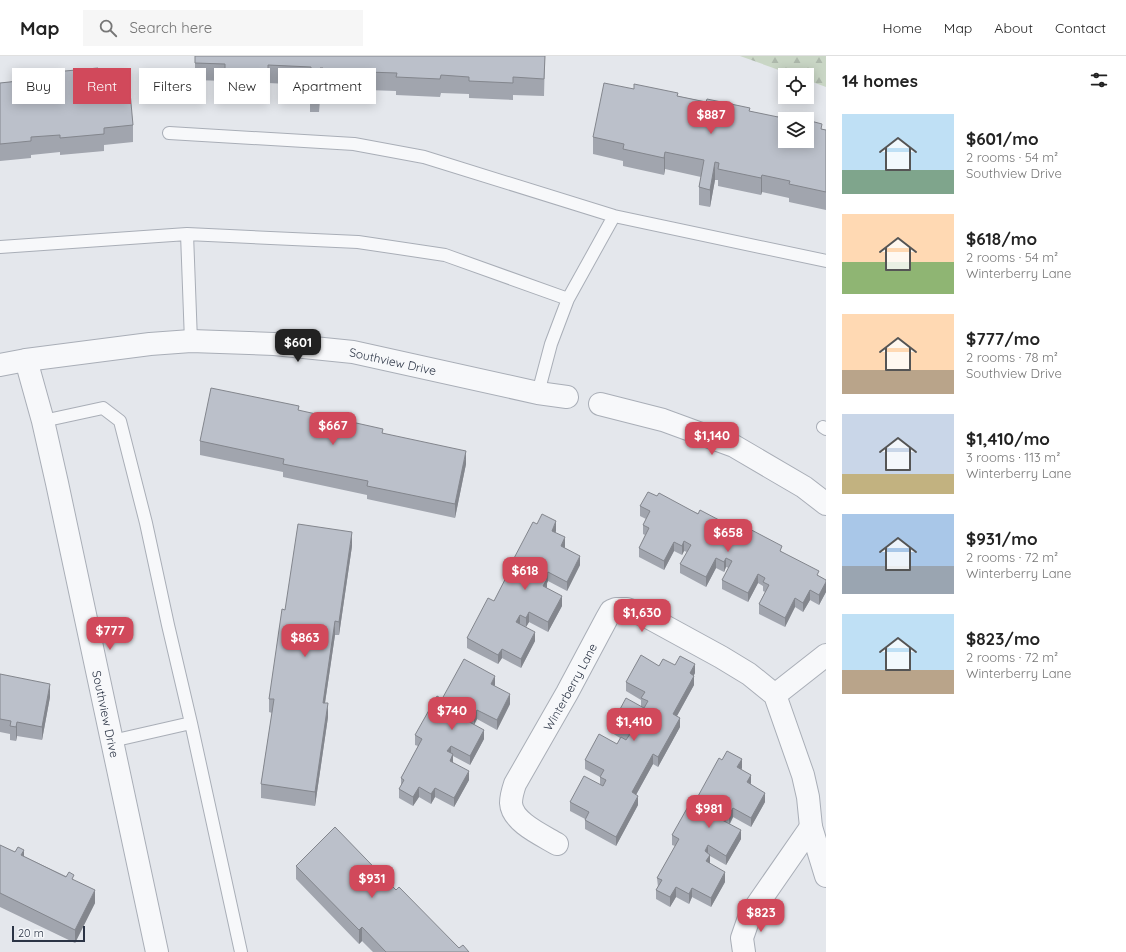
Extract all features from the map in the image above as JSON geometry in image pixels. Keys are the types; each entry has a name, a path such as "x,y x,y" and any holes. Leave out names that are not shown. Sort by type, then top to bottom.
{"street":[{"name":"Southview Drive","path":"0,365 26,360 150,344 192,342 274,344 353,352 538,393 567,397"},
{"name":"Southview Drive","path":"26,360 43,421 157,952"},
{"path":"600,404 663,420 734,446 804,487 826,504"},
{"name":"Winterberry Lane","path":"557,844 525,825 516,817 511,804 511,796 516,784 611,611 616,609 627,609 646,616 732,663 749,674 775,695"},
{"path":"826,655 775,695 803,775 808,797 811,826 826,876"},
{"path":"744,952 742,938 750,916 811,826"}],"lane":[{"path":"169,133 362,145 424,157 614,216 826,261"},
{"path":"538,393 551,344 568,299 614,216"},
{"path":"0,248 187,234 358,242 445,255 568,299"},
{"path":"187,234 192,342"},
{"path":"43,421 103,408 120,421 146,523 241,952"},
{"path":"112,741 190,723"}],"green space":[{"path":"740,56 826,56 826,87 814,83 814,68 778,68 778,70"}],"building":[{"path":"195,56 545,56 544,79 513,77 513,83 469,81 469,77 441,75 440,79 396,77 397,73 376,72 376,68 311,68 268,65 268,68 225,68 225,64 195,63"},
{"path":"73,70 73,104 131,103 133,125 104,128 104,134 60,138 60,135 31,137 31,141 0,144 0,83 12,82 12,104 65,104 65,71"},
{"path":"604,83 634,89 634,84 678,93 677,96 706,102 707,99 750,108 749,111 778,117 778,148 814,148 814,122 822,124 821,129 826,130 826,192 789,184 790,181 762,175 761,178 718,169 719,163 715,162 710,190 699,187 704,160 665,152 664,158 623,149 624,144 593,137"},
{"path":"211,388 299,406 298,410 383,429 382,433 466,451 455,504 367,486 368,481 283,464 284,459 200,441"},
{"path":"648,492 657,496 659,493 698,514 700,510 740,531 742,525 782,546 780,551 819,571 817,575 826,580 819,595 810,590 803,603 795,598 785,618 759,604 769,585 763,582 765,578 758,574 748,593 722,580 732,561 726,558 724,562 716,558 706,577 680,564 691,545 684,541 682,546 674,542 664,561 639,548 649,528 643,525 650,511 640,506"},
{"path":"542,514 556,521 552,531 565,537 561,546 580,556 567,582 548,572 544,578 547,579 543,586 562,596 548,622 529,612 526,618 520,615 516,622 535,632 521,659 502,649 498,655 467,638 488,598 494,601 533,522 537,524"},
{"path":"298,524 352,532 339,622 335,621 323,703 328,703 315,792 261,784 274,699 269,699 282,609 285,610"},
{"path":"641,655 659,666 663,659 675,665 680,656 695,664 690,673 694,676 673,714 680,718 658,757 653,754 632,792 638,796 616,837 585,820 589,812 570,802 584,776 603,786 606,780 600,777 604,770 585,760 599,734 617,744 621,737 626,740 630,734 612,724 626,698 644,708 648,701 641,698 645,692 626,682"},
{"path":"464,659 495,676 491,684 510,694 497,720 477,710 474,716 468,713 464,719 484,730 470,756 451,746 447,751 453,754 450,761 469,771 454,798 435,788 431,794 419,787 413,797 399,789 404,780 401,778 422,739 415,735 437,696 442,699"},
{"path":"0,674 50,684 42,727 17,722 16,727 10,726 11,721 0,719"},
{"path":"727,751 742,759 737,767 751,775 747,782 765,793 751,818 733,808 729,815 726,813 722,820 741,830 726,856 708,845 705,851 710,855 706,861 725,872 711,898 692,888 689,894 676,887 670,897 656,890 662,880 657,878 679,839 672,835 694,796 697,798 719,758 722,760"},
{"path":"335,827 396,890 399,887 459,948 463,945 469,952 386,952 362,927 359,930 296,866"},
{"path":"0,845 15,852 18,847 24,850 21,855 66,877 69,872 74,875 72,879 95,890 75,930 0,893"}]}
